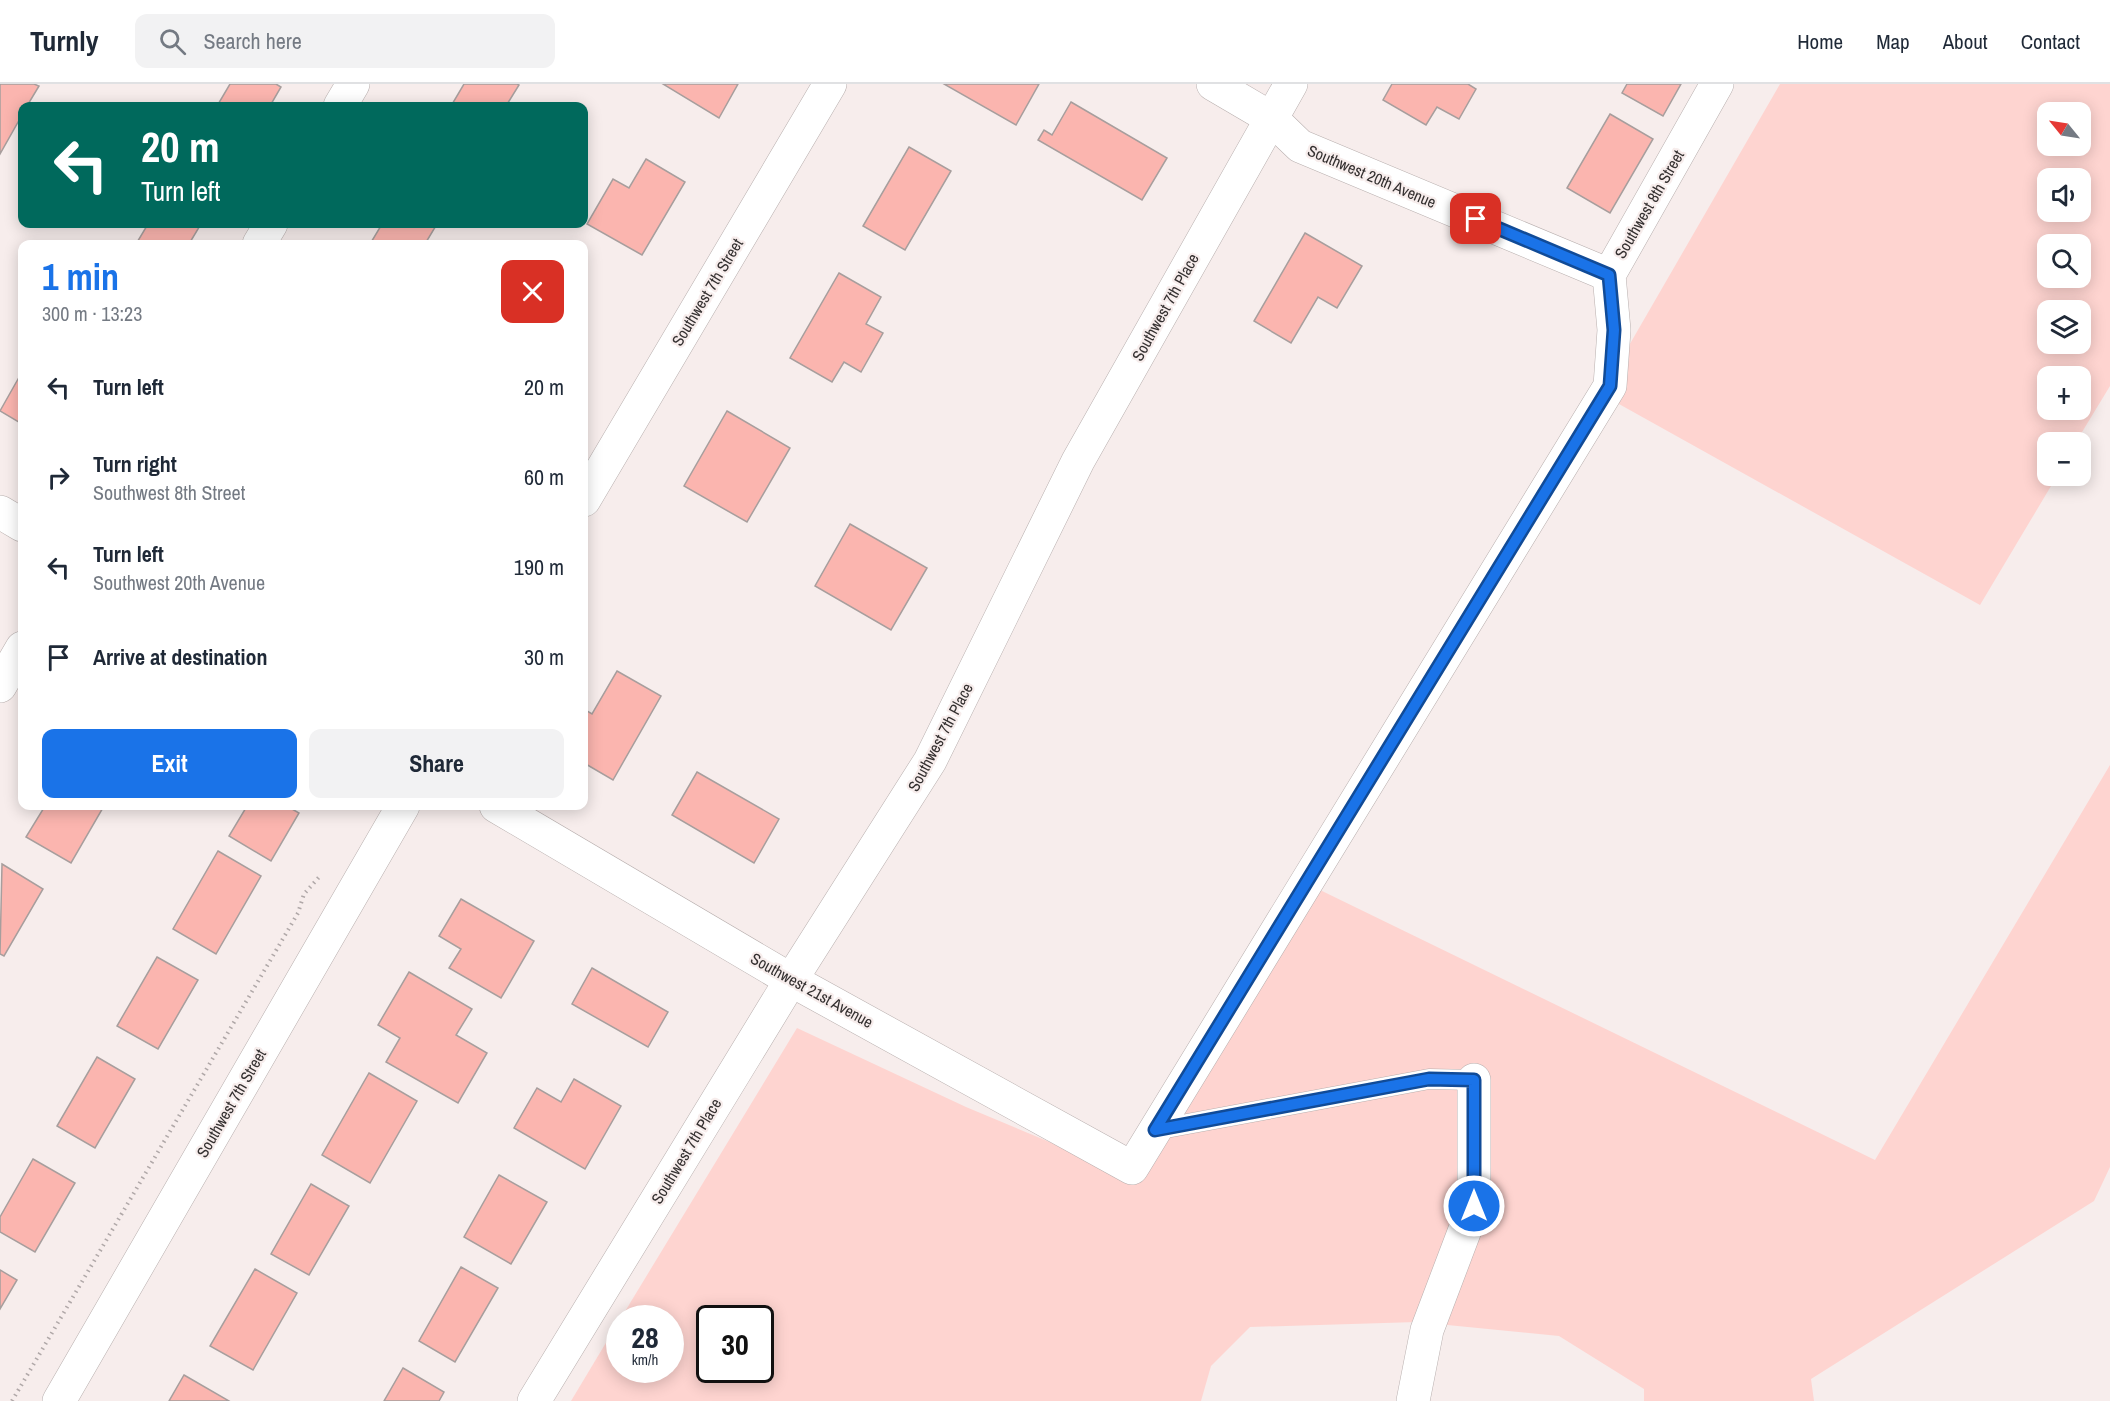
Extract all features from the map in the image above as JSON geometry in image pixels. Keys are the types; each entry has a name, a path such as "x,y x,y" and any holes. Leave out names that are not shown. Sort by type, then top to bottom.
{"street":[{"path":"342,102 353,84"},
{"name":"Southwest 7th Street","path":"588,493 830,84"},
{"name":"Southwest 20th Avenue","path":"1213,84 1271,118 1300,146 1609,275"},
{"name":"Southwest 7th Place","path":"534,1401 791,980 930,761 1078,461 1292,84"},
{"name":"Southwest 8th Street","path":"1132,1168 1610,386 1614,330 1609,275 1717,84"},
{"path":"0,512 18,523"},
{"path":"0,686 18,655"},
{"name":"Southwest 7th Street","path":"59,1401 401,810"},
{"name":"Southwest 21st Avenue","path":"503,810 791,980 1132,1168"},
{"path":"1413,1401 1427,1330 1474,1206 1474,1080"}],"lane":[{"path":"1155,1130 1429,1079 1474,1080"}],"path":[{"path":"12,1401 298,913 304,894 324,870"}],"shaded area":[{"path":"1780,84 2110,84 2110,386 2091,417 2091,366 2037,366 2037,420 2089,420 2082,432 2037,432 2037,486 2051,486 1980,605 1601,394"},
{"path":"2110,765 2110,1167 2094,1201 1811,1379 1814,1401 1644,1401 1644,1389 1559,1336 1417,1322 1250,1327 1211,1366 1201,1401 571,1401 606,1343 606,1383 684,1383 684,1305 629,1305 797,1028 966,1107 1138,1179 1320,890 1875,1160"}],"building":[{"path":"0,84 39,86 29,102 18,102 18,122 0,154"},
{"path":"230,84 276,84 281,87 272,102 219,102"},
{"path":"464,84 519,85 508,102 453,102"},
{"path":"663,84 738,84 719,118"},
{"path":"944,84 1039,84 1016,125"},
{"path":"1392,84 1468,84 1476,89 1459,119 1437,107 1426,125 1383,100"},
{"path":"1627,84 1681,84 1663,116 1622,93"},
{"path":"1071,102 1167,158 1142,200 1038,140 1044,130 1052,135"},
{"path":"1610,114 1653,139 1610,213 1567,188"},
{"path":"909,147 951,171 905,250 863,226"},
{"path":"646,159 685,182 642,255 588,225 613,179 629,188"},
{"path":"146,228 199,228 191,240 138,240"},
{"path":"380,228 435,228 427,240 372,240"},
{"path":"1305,233 1362,266 1337,308 1318,297 1291,343 1254,321"},
{"path":"839,273 881,297 866,324 883,333 861,372 844,362 832,382 790,358"},
{"path":"18,379 18,422 0,411"},
{"path":"727,411 790,448 747,522 684,486"},
{"path":"850,524 927,568 891,630 815,586"},
{"path":"617,671 661,696 613,780 588,765 588,712 592,714"},
{"path":"697,772 779,819 754,863 672,815"},
{"path":"43,810 102,810 71,863 26,837"},
{"path":"245,810 294,810 299,813 271,861 229,836"},
{"path":"218,851 261,876 216,954 173,929"},
{"path":"2,864 43,889 4,956 0,954"},
{"path":"461,899 534,941 501,998 449,968 461,949 439,936"},
{"path":"157,957 198,980 158,1049 117,1026"},
{"path":"592,968 668,1012 648,1047 572,1004"},
{"path":"409,972 472,1009 456,1035 487,1053 458,1103 386,1062 400,1038 378,1025"},
{"path":"97,1057 135,1079 95,1148 57,1126"},
{"path":"369,1073 417,1101 370,1183 322,1155"},
{"path":"574,1079 621,1106 585,1169 514,1128 537,1088 561,1102"},
{"path":"33,1159 75,1183 35,1252 0,1232 0,1217"},
{"path":"499,1175 547,1202 511,1264 464,1237"},
{"path":"311,1184 349,1206 309,1275 271,1254"},
{"path":"461,1267 498,1288 455,1362 419,1341"},
{"path":"255,1269 297,1293 253,1370 210,1346"},
{"path":"0,1270 17,1280 0,1309"},
{"path":"403,1368 444,1392 439,1401 384,1401"},
{"path":"184,1375 229,1401 169,1401"}],"route":[{"path":"1474,1206 1474,1080 1429,1079 1155,1130 1610,386 1614,330 1609,275 1476,219"}]}
